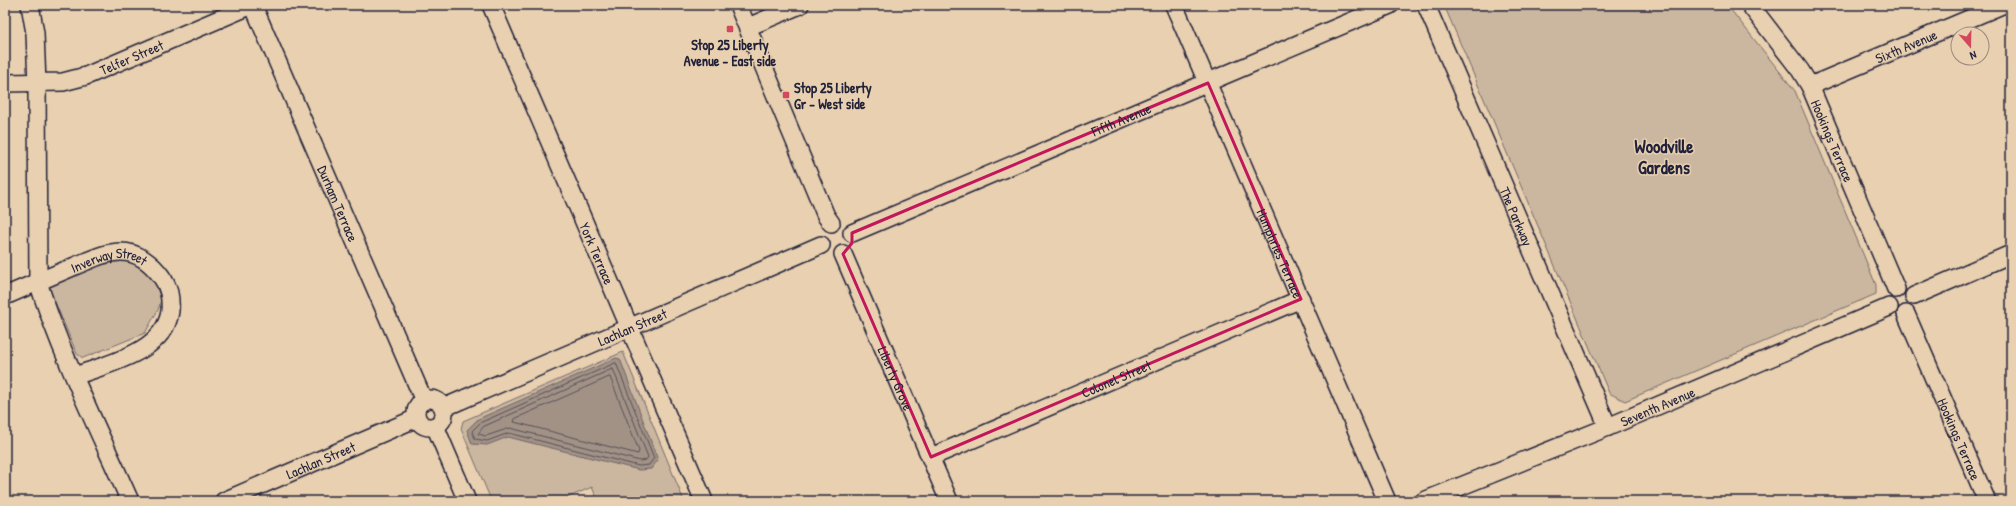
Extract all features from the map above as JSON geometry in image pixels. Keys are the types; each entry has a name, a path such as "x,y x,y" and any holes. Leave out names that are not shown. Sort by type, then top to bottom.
{"street":[{"path":"30,5 35,33 37,84 38,282 45,304 75,376 130,501"},
{"name":"Telfer Street","path":"5,83 37,84 63,82 86,76 252,5"},
{"name":"Durham Terrace","path":"252,5 424,401"},
{"name":"York Terrace","path":"491,5 704,501"},
{"path":"738,5 826,216 831,223"},
{"path":"748,27 800,5"},
{"name":"Humphries Terrace","path":"1174,5 1301,298 1386,501"},
{"name":"Fifth Avenue","path":"852,233 1390,5"},
{"name":"The Parkway","path":"1426,5 1608,427"},
{"name":"Hookings Terrace","path":"1750,5 1800,70 1810,86 1896,289"},
{"name":"Sixth Avenue","path":"1810,86 2002,5"},
{"path":"831,223 844,224 852,233 852,243 843,254 830,254 821,245 821,232 831,223"},
{"name":"Lachlan Street","path":"443,408 821,245"},
{"name":"Inverway Street","path":"5,296 102,255 122,252 136,254 148,262 165,282 170,292 169,314 164,328 158,337 148,346 75,376"},
{"name":"Liberty Grove","path":"843,254 949,501"},
{"path":"1914,296 2011,254"},
{"path":"1896,289 1908,290 1914,296 1914,304 1910,311 1906,314 1898,314 1889,307 1889,294 1896,289"},
{"name":"Colonel Street","path":"931,457 1301,298"},
{"name":"Seventh Avenue","path":"1424,501 1608,427 1889,307"},
{"name":"Hookings Terrace","path":"1906,314 1990,500"},
{"path":"432,399 437,401 443,408 442,421 435,426 422,424 417,418 417,408 424,401 432,399"},
{"name":"Lachlan Street","path":"224,501 417,418"},
{"path":"435,426 467,501"}],"highlighted area":[{"path":"1208,83 1301,299 931,457 843,254 852,243 852,233"}],"shaded area":[{"path":"1444,5 1727,5 1795,91 1876,285 1876,294 1625,401 1609,393"},
{"path":"124,258 140,264 154,277 161,300 158,310 145,333 83,358 77,354 50,290 49,283 102,260"},
{"path":"623,352 684,501 598,501 592,487 560,501 491,500 461,429 463,421"}],"water":[{"path":"616,358 620,359 658,460 651,469 639,470 508,437 487,445 472,444 467,430 478,419"}],"place":[{"name":"Stop 25 Liberty Avenue - East side","path":"730,29"},
{"name":"Stop 25 Liberty Gr - West side","path":"786,95"}],"district":[{"name":"Woodville Gardens","path":"1664,156"}]}
